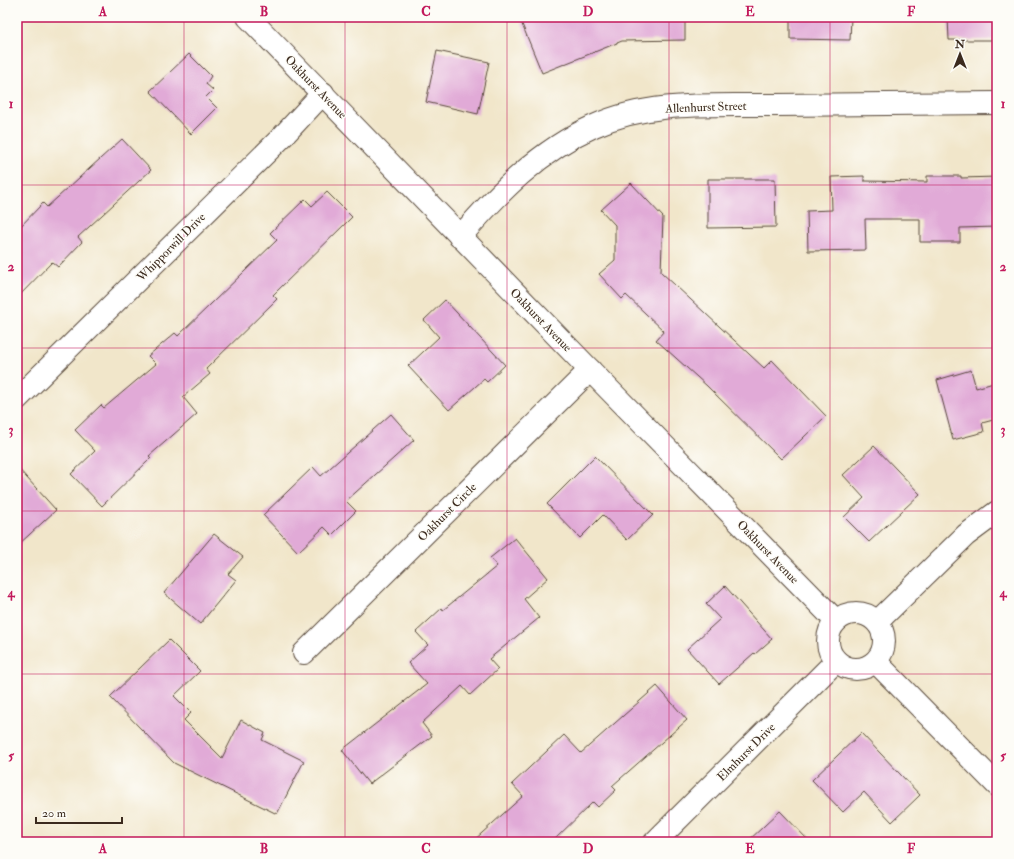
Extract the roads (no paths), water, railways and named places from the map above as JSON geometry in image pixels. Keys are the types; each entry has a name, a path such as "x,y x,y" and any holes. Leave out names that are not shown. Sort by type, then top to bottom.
{"street":[{"name":"Oakhurst Avenue","path":"248,17 323,93 460,237 836,621"},
{"name":"Whipporwill Drive","path":"17,399 283,136 323,93"},
{"name":"Allenhurst Street","path":"460,237 494,198 535,162 557,146 594,126 624,114 682,106 997,103"},
{"name":"Oakhurst Circle","path":"304,653 590,370"},
{"path":"877,622 966,535 997,512"},
{"path":"857,613 868,615 877,622 883,630 885,641 883,652 876,662 867,667 856,670 845,667 836,661 830,651 828,640 830,630 836,621 846,614 857,613"},
{"name":"Elmhurst Drive","path":"655,842 836,661"},
{"path":"876,662 997,785"}]}
